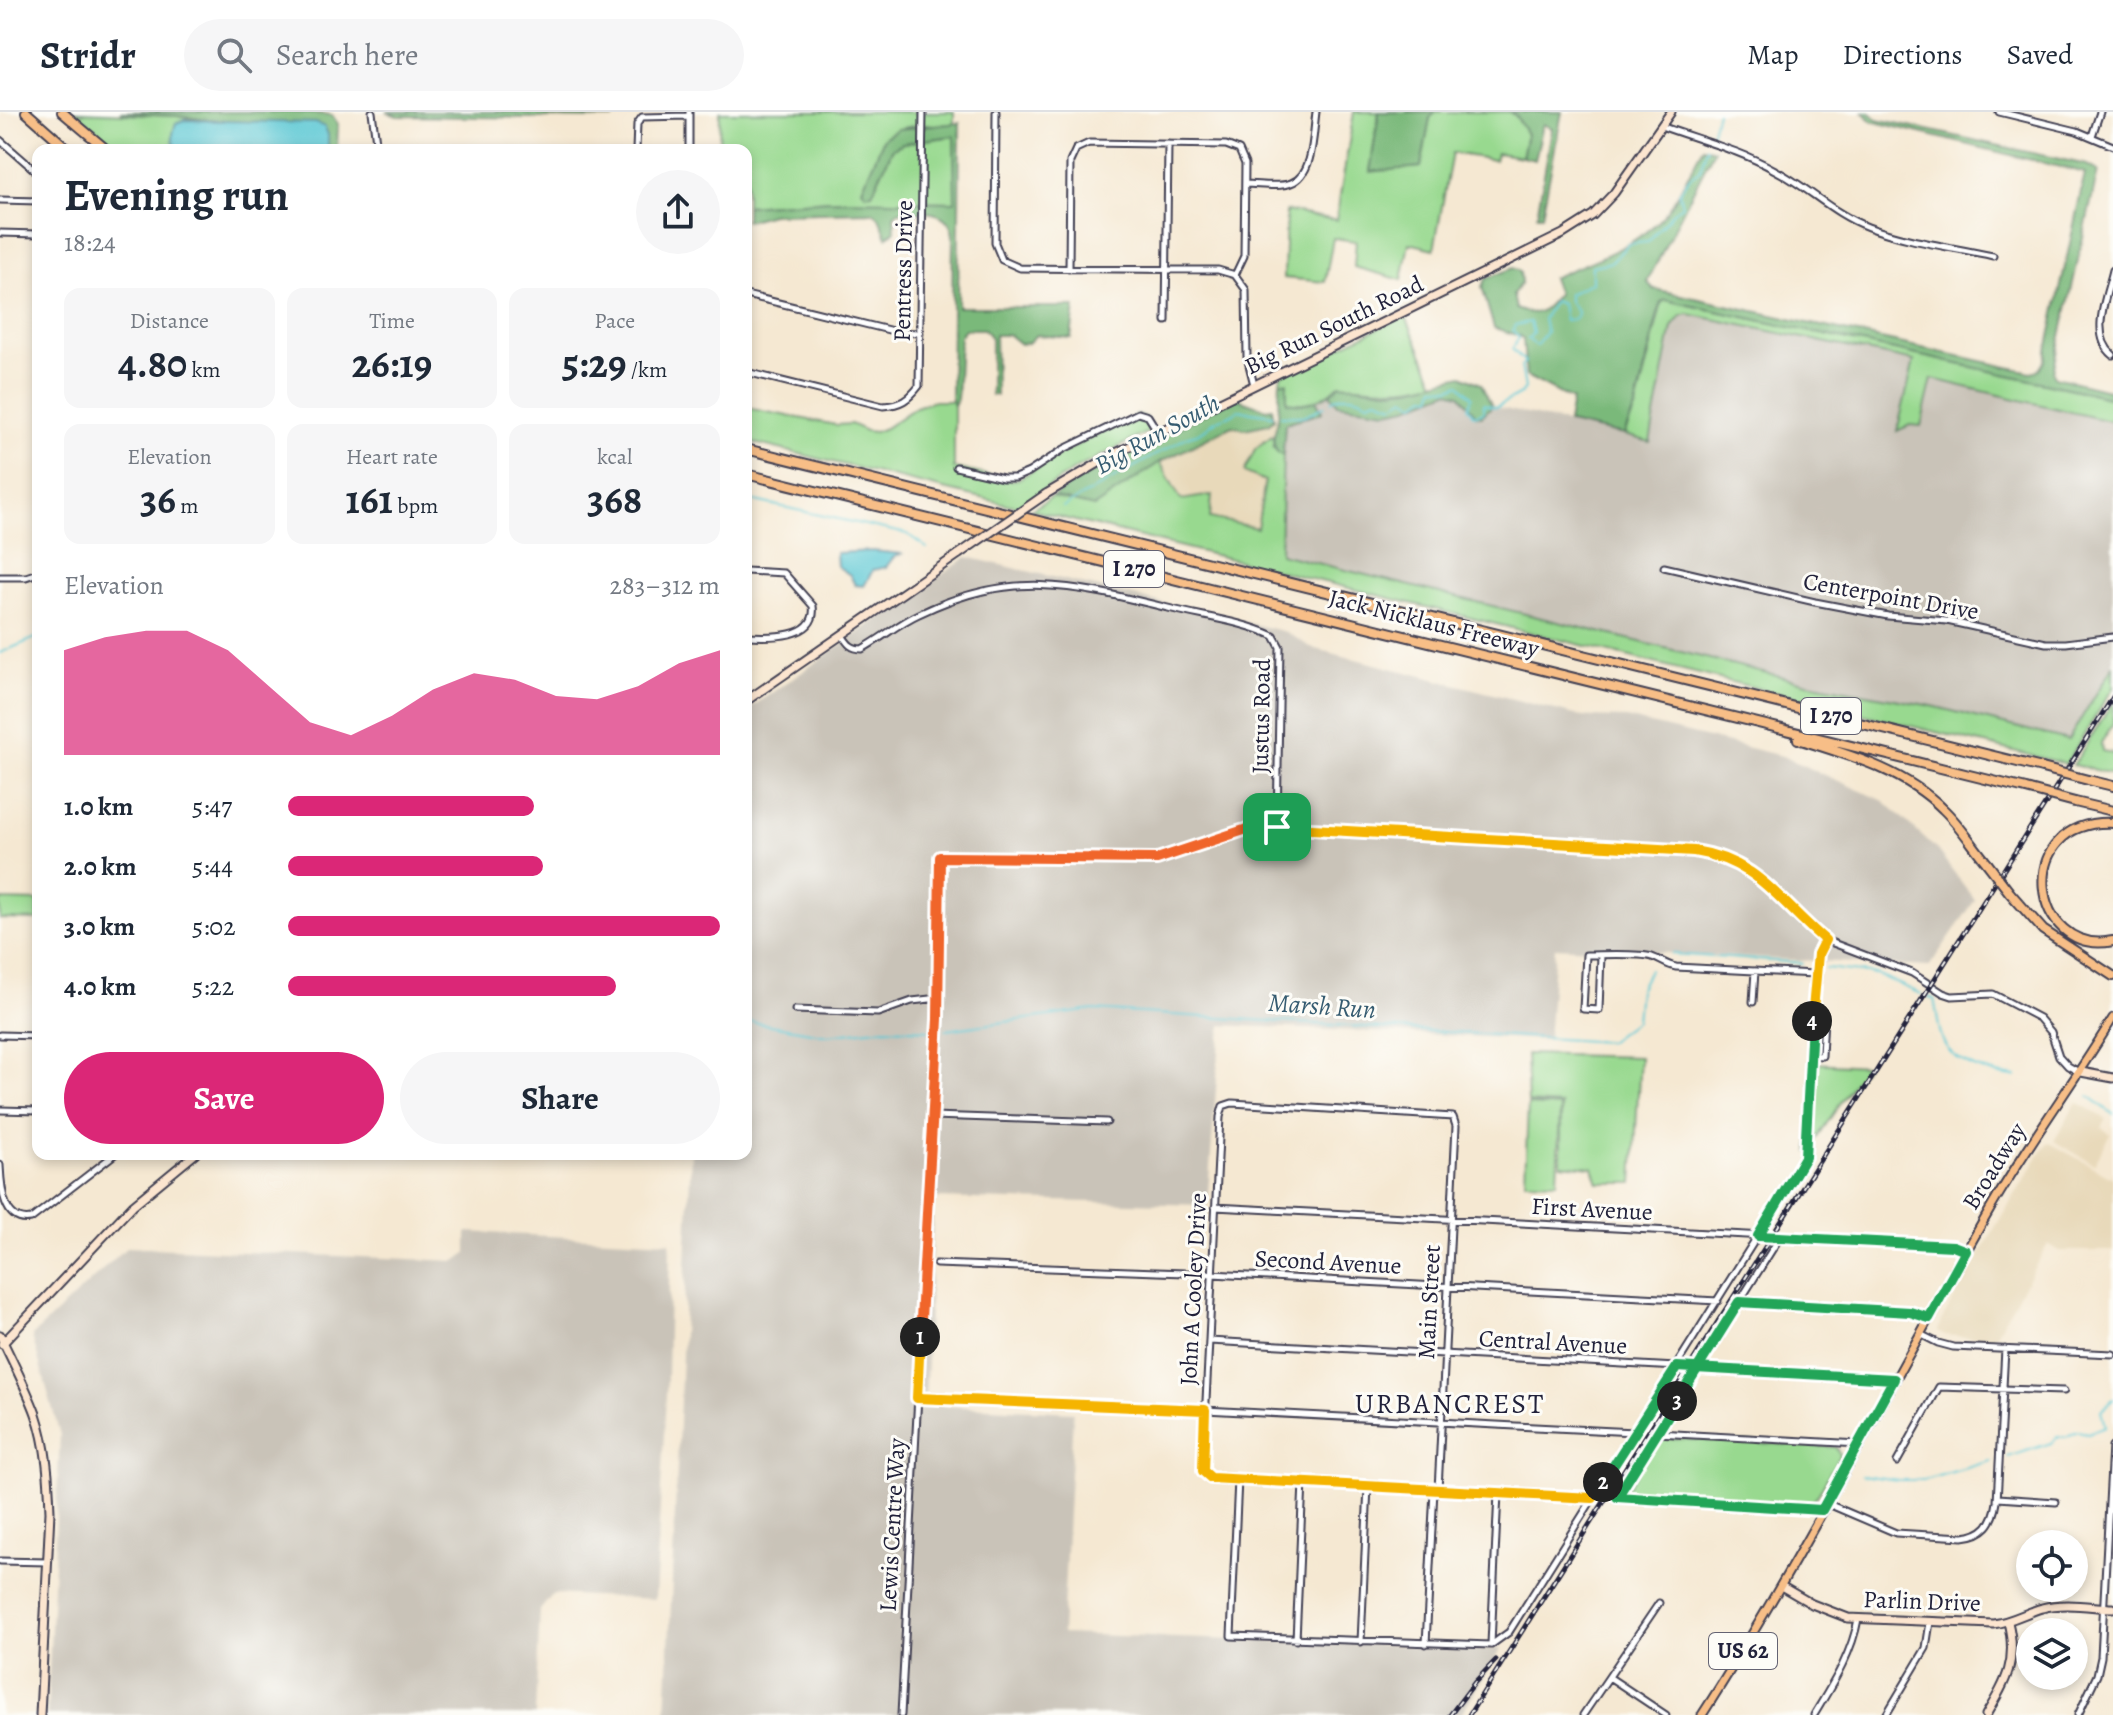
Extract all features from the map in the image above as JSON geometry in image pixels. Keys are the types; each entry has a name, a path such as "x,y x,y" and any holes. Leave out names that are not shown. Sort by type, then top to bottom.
{"highway":[{"path":"26,112 62,144"},
{"path":"62,112 100,144"},
{"name":"Jack Nicklaus Freeway","path":"752,450 2113,786"},
{"name":"Jack Nicklaus Freeway","path":"752,475 2113,811"},
{"path":"1729,717 1858,759 1904,779 1926,793 1945,811 2043,930 2113,976"},
{"path":"2113,823 2086,824 2065,834 2049,854 2042,879 2046,904 2062,927 2090,941 2113,941"}],"main road":[{"name":"Broadway","path":"1702,1715 1781,1586 2002,1188 2081,1072 2113,1018"}],"street":[{"path":"372,112 376,144"},
{"name":"Pentress Drive","path":"752,373 883,406 899,405 919,386 923,112"},
{"path":"996,112 995,243 1002,260 1020,268 1218,270 1235,275 1246,290 1247,357 1255,386"},
{"path":"1245,184 1289,184 1302,175 1308,164 1316,112"},
{"name":"Big Run South Road","path":"752,697 1087,468 1549,241 1593,215 1614,193 1671,112"},
{"path":"1999,112 2092,136 2113,146"},
{"path":"2092,136 2100,112"},
{"path":"636,144 637,124 642,117 689,114 689,144"},
{"path":"1661,126 1771,167 1825,204 1867,227 1993,256"},
{"path":"0,140 32,168"},
{"path":"1069,269 1070,162 1076,149 1089,143 1226,145 1239,150 1245,164 1244,256 1235,275"},
{"path":"1166,321 1168,144"},
{"path":"0,200 32,201"},
{"path":"0,233 32,234"},
{"path":"2112,355 2102,341 2100,330 2113,270"},
{"path":"752,296 897,332 920,333"},
{"path":"956,467 1015,478 1064,449 1138,413 1148,416 1158,432"},
{"name":"Centerpoint Drive","path":"1664,567 1792,597 1888,616 1947,621 2046,643 2113,637"},
{"path":"752,571 784,573 813,606 814,612 812,619 790,635 752,636"},
{"path":"0,577 19,578 32,575"},
{"name":"Justus Road","path":"842,635 849,645 862,649 915,616 963,595 998,587 1033,584 1092,590 1265,632 1274,636 1280,647 1277,827"},
{"path":"1277,827 1700,852 1731,861 1757,875 1825,940 1912,973 1952,996 1993,994 2039,1018 2051,1032 2059,1056 2068,1066 2081,1072 2113,1078"},
{"name":"Lewis Centre Way","path":"901,1715 939,998 940,857 1157,859 1250,828 1277,827"},
{"path":"1593,1498 1238,1479 1231,1636 1491,1645 1509,1632 1719,1301 1805,1157 1815,974 1818,954 1825,940"},
{"path":"1601,955 1599,1010 1583,1009 1586,955 1601,955 1652,957 1664,965 1676,967 1815,974"},
{"path":"1753,1002 1755,971"},
{"path":"795,1010 878,1013 912,1001 939,998"},
{"path":"1810,1055 1822,1056 1824,1017 1813,1016"},
{"path":"0,1035 32,1036"},
{"name":"Main Street","path":"1223,1106 1232,1103 1453,1117 1456,1126 1442,1422 1426,1644"},
{"name":"John A Cooley Drive","path":"1223,1106 1203,1462 1205,1475 1211,1478 1238,1479"},
{"path":"0,1110 32,1111"},
{"path":"933,1116 1107,1122"},
{"path":"0,1165 3,1199 13,1214 25,1220 31,1219 107,1160"},
{"path":"40,1715 50,1497 44,1446 36,1414 1,1341 133,1205 188,1160"},
{"name":"First Avenue","path":"1215,1207 1953,1246 1966,1251"},
{"path":"1780,1237 1617,1497 1824,1507 1896,1533 1973,1536 1992,1524 1998,1498 2005,1349"},
{"name":"Second Avenue","path":"936,1264 1212,1274 1719,1301"},
{"path":"1739,1302 1910,1312 1929,1318"},
{"path":"1920,1334 1945,1346 2113,1354"},
{"name":"Central Avenue","path":"1209,1341 1894,1379"},
{"path":"1897,1462 1939,1387 2064,1391"},
{"path":"917,1398 1635,1432"},
{"path":"1657,1433 1859,1444"},
{"path":"2078,1715 2097,1675 2109,1608 2112,1446"},
{"path":"1296,1640 1303,1482"},
{"path":"1361,1642 1368,1486"},
{"path":"1491,1645 1498,1493"},
{"path":"1998,1498 2056,1502"},
{"path":"0,1561 48,1562"},
{"name":"Parlin Drive","path":"1781,1586 1824,1609 1858,1619 2008,1622 2054,1606 2109,1608"},
{"path":"1583,1715 1659,1603"},
{"path":"1814,1715 1839,1673 1856,1634 1858,1619"},
{"path":"1886,1715 1926,1648 1930,1622"},
{"path":"1986,1715 2004,1683 2013,1658 2008,1622"},
{"path":"1609,1677 1666,1715"}],"shaded area":[{"path":"1688,314 1914,361 1898,431 1910,425 1921,426 1932,379 2113,422 2113,666 2068,740 1932,706 1808,683 1280,554 1284,424 1322,412 1317,401 1330,394 1338,404 1408,407 1448,391 1460,394 1482,416 1492,406 1650,442 1672,327 1681,316"},
{"path":"1274,419 1278,420 1273,435 1255,449 1244,473 1265,480 1257,528 1209,518 1212,496 1181,501 1160,462 1232,426 1245,429 1268,424"},
{"path":"967,557 1286,632 1312,648 1583,717 1626,718 1782,756 1884,801 1937,850 1975,900 1929,967 1555,947 1548,1040 1221,1025 1207,1205 934,1198 925,1405 1073,1412 1062,1634 1502,1649 1460,1715 666,1715 691,1160 752,1160 752,707"},
{"path":"2077,1102 2106,1119 2101,1128 2111,1134 2094,1164 2054,1141"},
{"path":"2048,1142 2113,1178 2113,1251 2059,1251 2048,1244 1993,1339 1945,1335 1938,1331 1941,1321"},
{"path":"467,1232 670,1242 667,1377 655,1599 553,1594 540,1610 535,1715 47,1715 60,1435 32,1336 127,1247 456,1261 467,1253"}],"green space":[{"path":"75,112 177,116 204,121 184,120 174,144 113,144"},
{"path":"121,112 293,112 332,115 338,124 337,144 328,144 328,135 177,116"},
{"path":"387,112 594,112 614,119 397,116"},
{"path":"720,112 954,112 954,124 907,127 884,138 862,189 872,193 893,148 903,143 954,136 955,202 830,200 752,206 752,144 719,144"},
{"path":"1354,112 1379,112 1370,171 1421,167 1430,118 1435,112 1509,112 1516,116 1527,134 1522,157 1497,153 1495,160 1452,153 1434,249 1409,243 1402,280 1354,267 1356,241 1333,238 1325,282 1284,278 1286,211 1336,220"},
{"path":"1379,112 1435,112 1430,118 1421,167 1370,172"},
{"path":"1509,112 1562,112 1542,215 1537,215 1552,129 1543,124 1535,160 1522,157 1527,134 1516,116"},
{"path":"1863,112 1878,119 2087,165 2098,171 2053,372 2055,377 2113,391 2113,398 1666,300 1661,302 1635,408 1624,435 1568,423 1572,400 1526,376 1523,339 1494,328 1482,287 1485,279 1513,268 1520,272 1521,282 1513,295 1516,309 1531,313 1540,311 1558,294 1552,278 1625,245 1662,217 1679,193 1703,147 1714,150 1647,282 1654,289 2031,372 2039,370 2045,360 2085,173 1871,121"},
{"path":"960,123 958,307 1075,307 1071,338 1036,335 1028,343 1020,344 1009,335 995,335 996,395 991,395 991,338 984,329 965,329 960,336 957,399 954,405 951,401 953,235 940,215 898,212 894,216 895,231 887,237 874,212 772,214 752,219 752,206 830,200 955,202 954,136 903,143 893,148 872,193 866,194 862,189 884,138 898,129"},
{"path":"1666,300 2113,398 2113,422 1932,379 1921,426 1910,425 1897,431 1914,361 1688,314 1681,316 1672,327 1650,442 1624,435 1636,408 1662,302"},
{"path":"1405,315 1435,382 1399,388 1340,384 1316,400 1287,402 1287,383 1280,382 1281,375"},
{"path":"1462,375 1481,384 1492,406 1482,416 1476,415 1460,394 1448,391 1408,407 1387,411 1338,404 1330,394 1340,384 1387,390 1411,388"},
{"path":"1280,382 1287,382 1287,402 1300,404 1317,401 1322,412 1285,424 1283,454 1279,454 1274,440"},
{"path":"1236,398 1266,409 1272,408 1274,419 1268,424 1245,429 1232,426 1160,462 1094,507 1052,497 1083,477"},
{"path":"933,401 951,401 954,405 954,468 1011,480 1137,415 1146,417 1151,427 1148,432 1077,468 1018,507 752,442 752,409 836,425 851,424 875,432 916,407"},
{"path":"1273,435 1273,447 1283,454 1280,554 1808,683 1932,706 2068,740 2113,666 2113,688 2066,764 1031,510 1052,497 1094,507 1160,462 1181,500 1212,495 1210,518 1257,528 1265,481 1244,472 1255,449"},
{"path":"2113,702 2113,724 2101,743 2102,751 2113,753 2113,774 2073,765"},
{"path":"0,900 32,901 32,920 0,919"},
{"path":"1526,1054 1640,1057 1633,1183 1598,1183 1593,1167 1561,1164 1561,1105 1528,1103"},
{"path":"1814,1063 1865,1066 1809,1150"},
{"path":"1528,1105 1560,1107 1557,1182 1525,1181"},
{"path":"1665,1438 1835,1447 1840,1454 1817,1497 1809,1505 1626,1494 1624,1492 1654,1446"}],"water":[{"path":"184,120 316,123 325,127 328,144 175,144 176,123"},
{"path":"873,551 901,554 886,567 873,570 864,586 855,585 850,575 837,566 836,553"}],"waterway":[{"name":"Big Run South","path":"1710,139 1717,112"},
{"name":"Big Run South","path":"1331,401 1350,396 1368,402 1377,399 1394,405 1405,398 1415,404 1425,396 1432,397 1435,387 1450,388 1460,384 1472,397 1468,408 1474,415 1484,412 1483,404 1496,407 1522,393 1525,388 1521,366 1525,362 1512,349 1519,338 1513,330 1515,325 1530,322 1533,333 1528,339 1536,346 1546,332 1543,319 1554,301 1562,304 1565,321 1576,319 1578,313 1569,301 1569,294 1592,282 1592,266 1612,262 1628,244 1648,242 1673,212 1682,206 1679,193 1689,178 1700,170 1707,147"},
{"name":"Big Run South","path":"1281,416 1305,416 1324,406"},
{"name":"Big Run South","path":"1063,507 1238,410 1272,415"},
{"name":"Big Run South","path":"752,500 907,534 927,548"},
{"name":"Big Run South","path":"0,653 32,640"},
{"name":"Marsh Run","path":"1672,954 1802,963"},
{"name":"Marsh Run","path":"1826,968 1876,974 1921,994"},
{"name":"Marsh Run","path":"946,1030 1093,1010 1608,1042 1636,1021 1639,990 1649,970"},
{"name":"Marsh Run","path":"1928,997 1934,999 1940,1033 1949,1051 1976,1068 2016,1077"},
{"name":"Marsh Run","path":"752,1022 828,1035 885,1028 929,1030"},
{"name":"Marsh Run","path":"2089,1096 2113,1114"},
{"path":"2008,1457 2051,1443 2057,1437 2066,1437 2077,1431 2088,1433 2105,1426 2101,1411 2113,1399"},
{"path":"1862,1475 1924,1480 1991,1461"}],"railway":[{"path":"1469,1715 2113,697"},
{"path":"1450,1715 1496,1660"}],"district":[{"name":"URBANCREST","path":"1450,1404"}],"route":[{"path":"1277,827 1250,828 1157,859 940,857 938,1019 917,1398 1205,1410 1203,1471 1211,1478 1593,1498 1677,1367 1698,1368 1764,1372 1894,1379 1822,1510 1617,1497 1698,1368 1739,1302 1910,1312 1929,1318 1966,1251 1955,1246 1758,1236 1805,1157 1815,974 1818,954 1825,940 1757,875 1731,861 1700,852 1277,827"}]}
